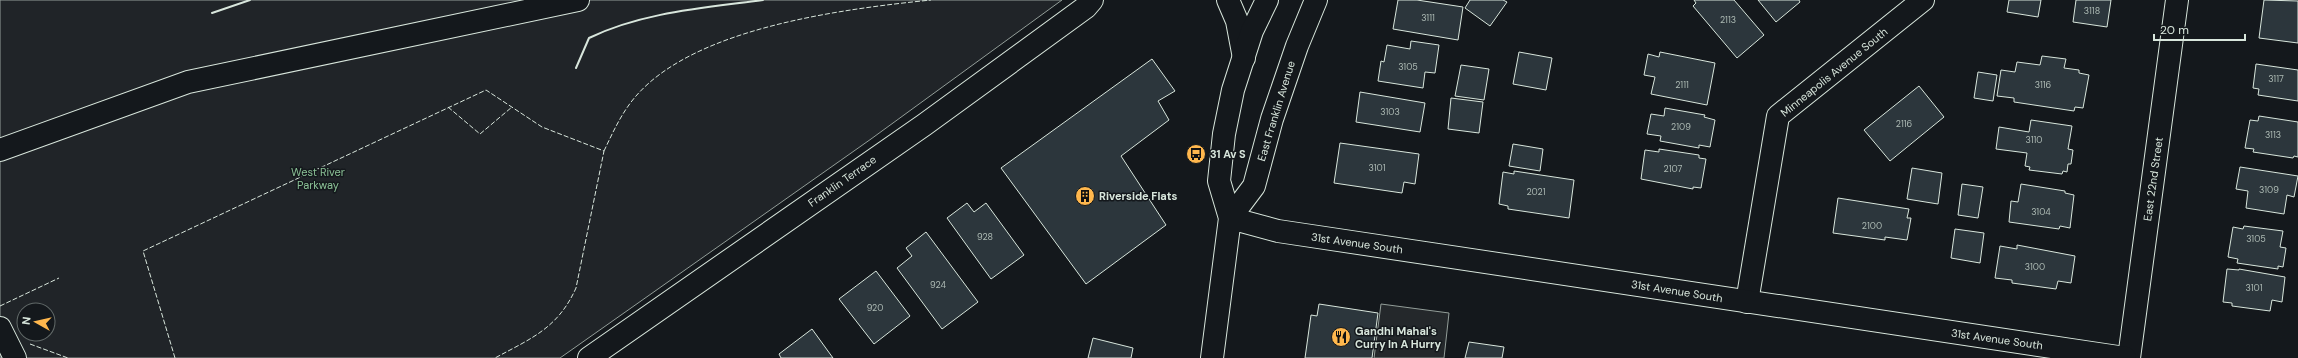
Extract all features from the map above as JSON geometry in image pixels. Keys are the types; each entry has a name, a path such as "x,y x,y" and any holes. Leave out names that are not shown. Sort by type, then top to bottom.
{"main road":[{"path":"0,150 188,82 578,0"},
{"name":"Franklin Terrace","path":"589,358 924,125 1086,7 1092,0"},
{"path":"1228,0 1237,21 1244,58"},
{"name":"East Franklin Avenue","path":"1212,358 1230,218 1219,181 1224,134 1234,90 1252,31 1267,0"},
{"name":"East Franklin Avenue","path":"1230,218 1254,186 1272,118 1297,46 1316,0"},
{"name":"Minneapolis Avenue South","path":"1747,302 1778,116 1923,0"},
{"name":"East 22nd Street","path":"2129,358 2177,0"},
{"name":"31st Avenue South","path":"1230,218 1278,231 2125,358"},
{"path":"0,328 14,358"}],"green space":[{"name":"West River Parkway","path":"0,0 1062,0 871,139 560,358 0,358"}],"shaded area":[{"path":"1381,304 1449,313 1444,358 1374,358"}],"building":[{"path":"1398,0 1417,0 1463,7 1458,40 1393,29"},
{"path":"1470,0 1503,0 1507,2 1490,26 1465,8"},
{"path":"1694,0 1734,0 1764,35 1737,58 1693,6 1696,3"},
{"path":"1758,0 1799,0 1800,2 1776,22"},
{"path":"2009,0 2041,0 2038,17 2007,12"},
{"path":"2076,0 2111,0 2107,27 2073,22"},
{"path":"2264,0 2298,1 2298,43 2259,38"},
{"path":"1411,41 1439,45 1435,73 1425,72 1423,88 1378,81 1381,61 1384,62 1387,45 1410,49"},
{"path":"1519,52 1552,58 1546,90 1513,84"},
{"path":"1660,52 1715,63 1707,105 1651,94 1655,77 1644,75 1648,54 1659,57"},
{"path":"2042,56 2066,59 2064,68 2079,70 2079,73 2089,75 2083,108 2075,107 2074,111 2014,102 2014,98 1997,96 2001,70 2015,72 2017,62 2040,65"},
{"name":"Riverside Flats","path":"1152,59 1175,91 1158,101 1169,120 1121,156 1166,225 1086,284 1001,168"},
{"path":"2256,64 2298,70 2298,101 2258,95 2259,89 2253,88"},
{"path":"1461,65 1489,69 1484,100 1455,96"},
{"path":"1978,72 1997,75 1993,101 1974,98"},
{"path":"1919,86 1944,117 1890,161 1864,130"},
{"path":"1360,92 1425,103 1420,132 1356,122"},
{"path":"1451,98 1483,102 1479,133 1448,129"},
{"path":"1665,108 1705,115 1704,117 1715,120 1710,147 1699,145 1699,148 1660,141 1661,136 1647,134 1651,114 1664,116"},
{"path":"2259,116 2298,122 2298,157 2294,156 2293,158 2253,152 2254,149 2245,148 2250,120 2258,121"},
{"path":"2031,120 2072,126 2068,149 2073,150 2071,164 2068,164 2067,172 2063,171 2062,174 2029,170 2030,167 2025,166 2027,153 1996,149 1999,127 2029,132"},
{"path":"1340,143 1419,154 1415,184 1404,182 1402,193 1334,183"},
{"path":"1513,144 1543,149 1540,171 1509,166"},
{"path":"1659,149 1699,155 1699,158 1706,159 1701,188 1693,187 1693,189 1641,179 1645,150 1659,152"},
{"path":"2240,167 2298,176 2294,197 2287,195 2284,214 2246,208 2248,191 2236,189"},
{"path":"1912,168 1942,173 1938,204 1907,199"},
{"path":"1514,171 1574,180 1569,218 1508,209 1508,206 1499,204 1503,172 1514,174"},
{"path":"1962,184 1983,187 1978,218 1958,215"},
{"path":"2021,184 2065,191 2065,193 2074,195 2070,228 2060,226 2059,229 2009,222 2011,201 2018,202"},
{"path":"1838,198 1909,209 1907,218 1911,218 1907,240 1885,237 1885,240 1833,233"},
{"path":"967,203 974,212 986,203 1024,255 991,279 947,218"},
{"path":"2244,226 2283,231 2280,247 2286,248 2283,267 2278,266 2278,269 2237,263 2238,259 2228,257 2233,227 2243,229"},
{"path":"1955,229 1984,233 1980,263 1951,258"},
{"path":"926,232 978,302 942,329 897,268 912,256 906,248"},
{"path":"2017,245 2075,256 2071,283 2058,281 2056,289 2012,283 2012,280 1995,278 2000,246 2017,249"},
{"path":"2227,269 2239,269 2285,277 2282,302 2272,300 2270,311 2232,306 2232,303 2223,302"},
{"path":"876,271 910,316 874,344 839,299"},
{"name":"Gandhi Mahal's Curry In A Hurry","path":"1319,304 1378,313 1372,358 1305,358 1311,315 1317,316"},
{"path":"812,329 833,358 781,358 779,354"},
{"path":"1093,338 1133,348 1131,358 1088,358"},
{"path":"1469,342 1504,347 1502,358 1465,358"}],"fence":[{"path":"604,151 622,115 636,96 662,72 695,53 733,38 773,26 815,16 931,0"},
{"path":"175,358 143,251 486,90 542,127 604,151 576,288 569,302 561,313 543,330 532,338 495,358"},
{"path":"448,107 480,134 512,107"},
{"path":"0,306 59,278"},
{"path":"30,344 68,358"}],"wall":[{"path":"212,13 250,0"},
{"path":"576,68 589,38 610,29 631,22 674,12 763,0"}],"place":[{"name":"31 Av S","path":"1196,154"},
{"name":"Riverside Flats","path":"1085,196"},
{"name":"Gandhi Mahal's Curry In A Hurry","path":"1341,337"}]}
